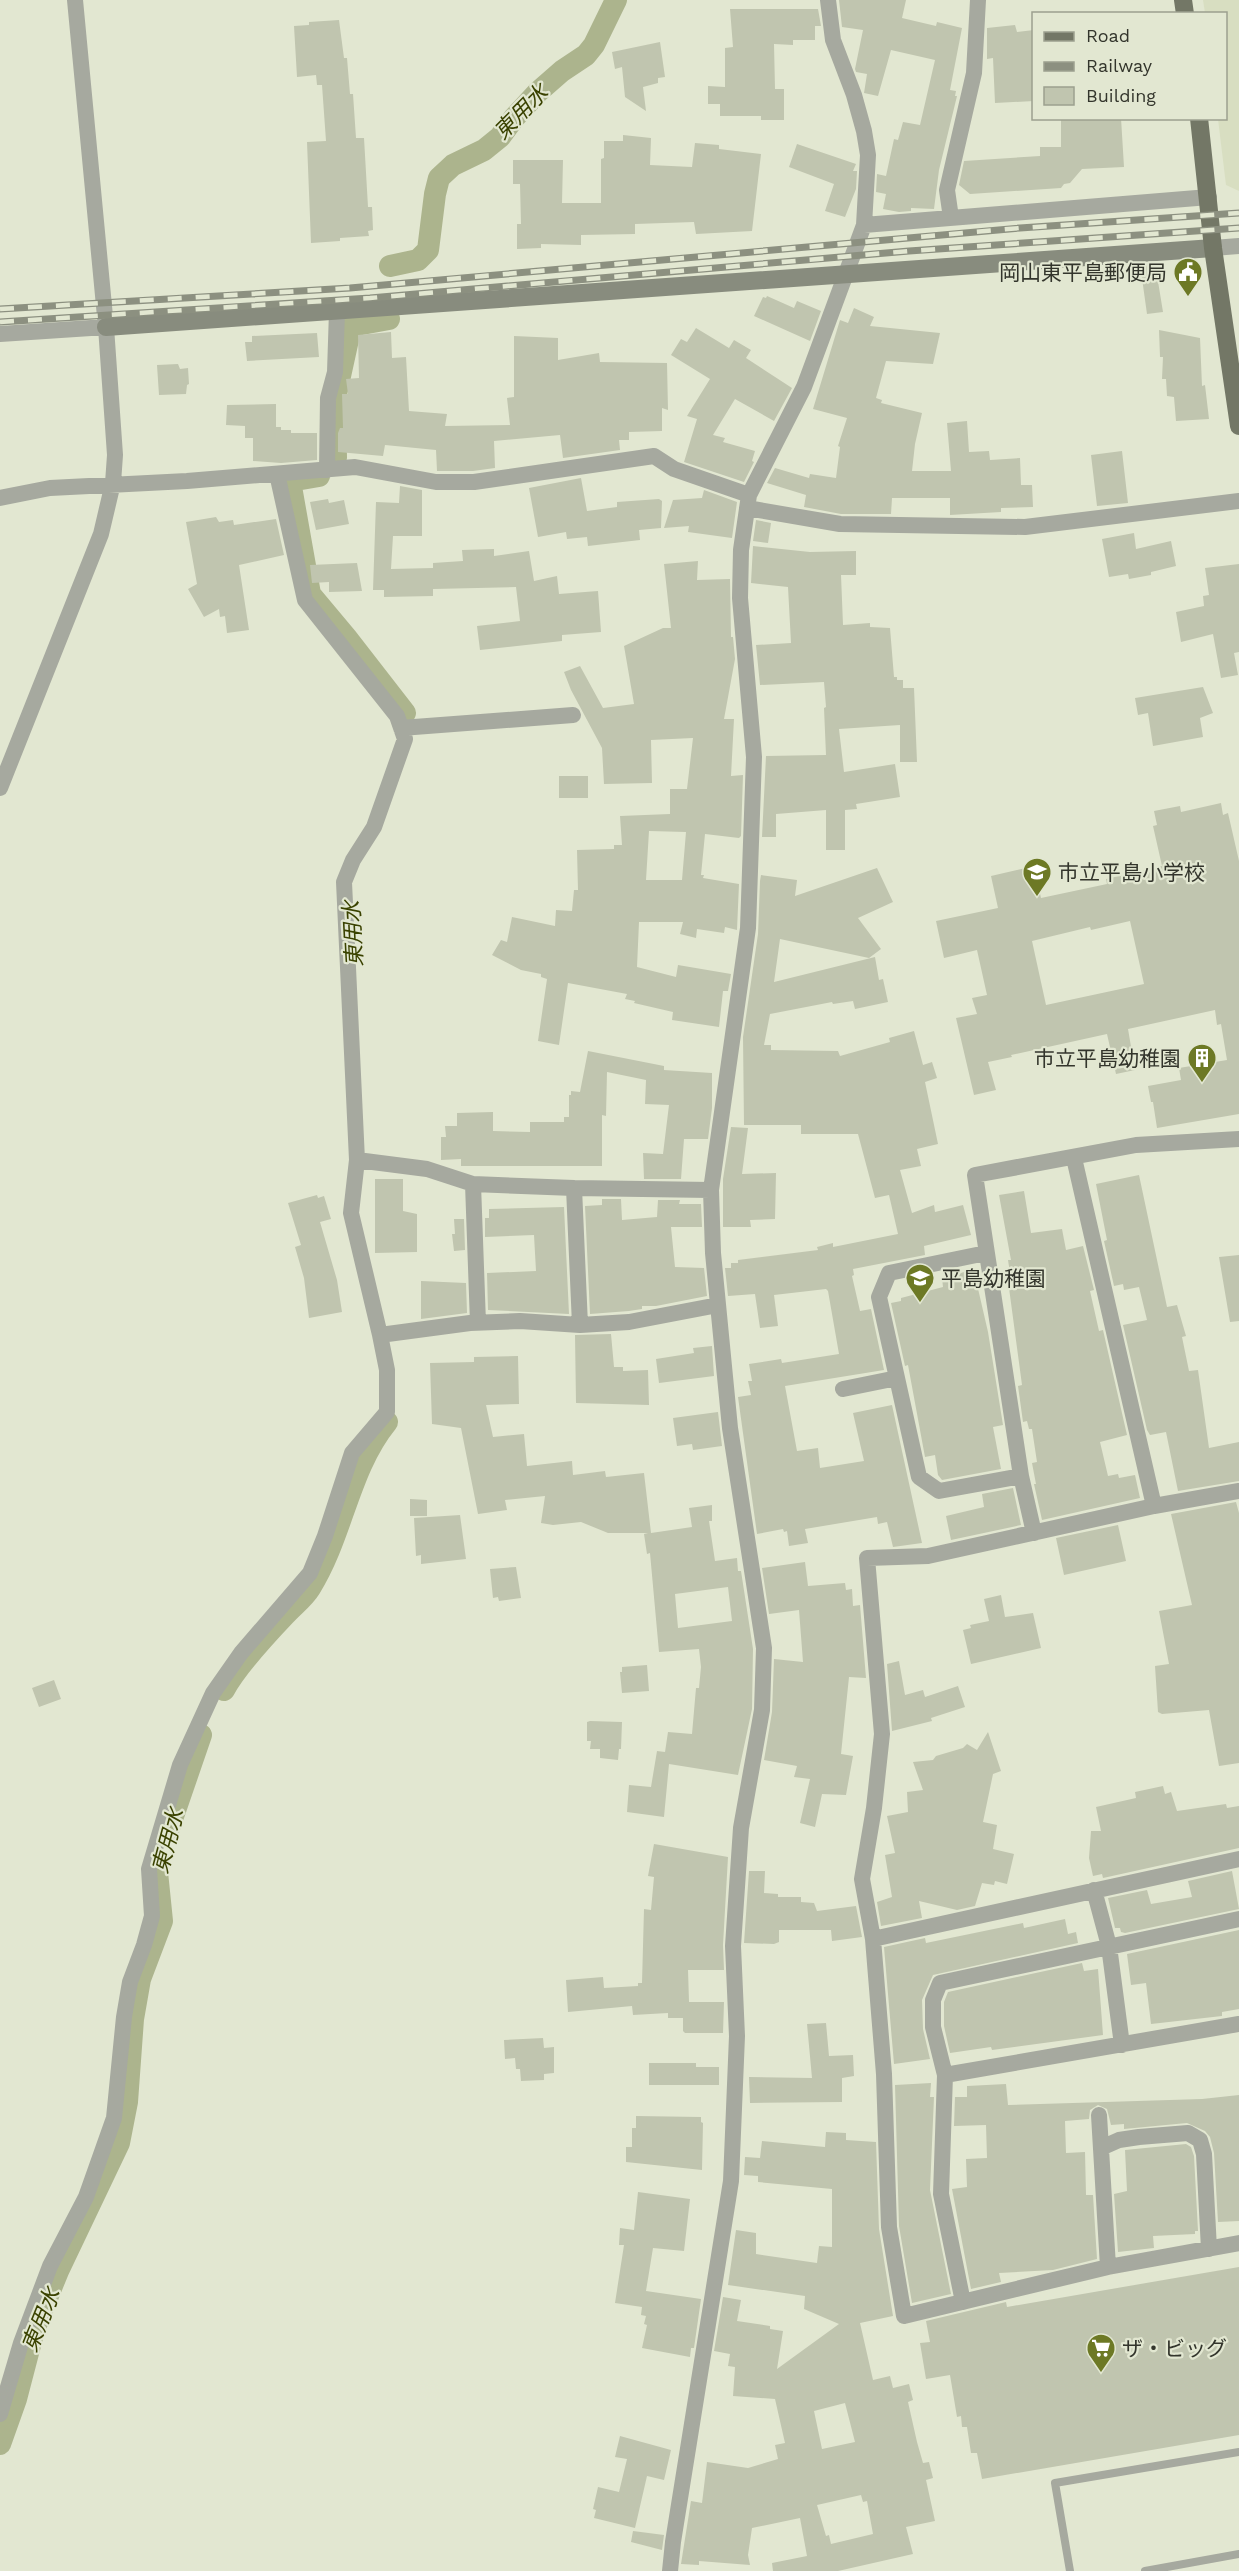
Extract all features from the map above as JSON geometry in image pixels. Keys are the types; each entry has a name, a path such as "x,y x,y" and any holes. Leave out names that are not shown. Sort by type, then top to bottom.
{"main road":[{"path":"1199,120 1213,248 1239,426"}],"street":[{"path":"0,788 100,534 113,483 115,455 106,327 75,0"},
{"path":"670,2571 730,2181 737,2036 733,1946 741,1828 762,1700 764,1648 730,1428 717,1305 711,1190 748,928 754,757 740,598 741,550 748,502 804,387 864,225 868,155 854,95 833,40 828,0"},
{"path":"951,218 947,190 974,73 978,0"},
{"path":"864,225 1209,196"},
{"path":"0,334 1239,246"},
{"path":"327,470 328,398 335,372 337,311"},
{"path":"0,498 50,488 355,468 436,482 474,482 654,456 674,469 748,502 840,524 1025,527 1239,501"},
{"path":"0,2414 29,2321 50,2266 87,2197 114,2118 129,1982 144,1945 152,1916 150,1869 180,1765 213,1694 241,1653 310,1573 325,1536 352,1453 387,1412 387,1370 351,1213 357,1160 344,882 353,860 374,827 405,739 397,716 305,600 277,474"},
{"path":"401,728 573,716"},
{"path":"1034,1533 1021,1476 975,1176 1136,1145 1239,1139"},
{"path":"1074,1158 1154,1506"},
{"path":"357,1160 427,1169 473,1184 711,1190"},
{"path":"473,1184 478,1323"},
{"path":"574,1188 580,1325"},
{"path":"986,1253 889,1274 879,1297 919,1478 939,1491 1021,1476"},
{"path":"380,1335 478,1323 520,1321 580,1325 629,1322 717,1305"},
{"path":"843,1389 897,1378"},
{"path":"1239,1491 1154,1506 928,1556 867,1558 882,1734 874,1808 862,1879 873,1939 884,2074 889,2228 904,2316 1108,2267 1239,2243"},
{"path":"873,1939 1239,1858"},
{"path":"1095,1890 1109,1946 1122,2045"},
{"path":"963,2302 941,2194 945,2075 933,2027 933,2000 940,1983 1239,1919"},
{"path":"945,2075 1239,2024"},
{"path":"1099,2115 1108,2267"},
{"path":"1101,2148 1119,2140 1188,2133 1200,2140 1204,2154 1209,2249"}],"lane":[{"path":"1070,2571 1055,2482 1239,2452"},
{"path":"1145,2571 1239,2554"}],"shaded area":[{"path":"1203,0 1239,0 1239,191 1226,185 1218,120 1227,120 1227,12 1205,12"}],"building":[{"path":"839,0 906,0 902,18 936,26 937,22 962,28 950,90 956,91 955,96 957,96 939,170 934,209 911,208 911,211 899,212 883,209 886,194 876,192 877,174 886,176 894,139 898,140 903,122 920,125 935,60 891,50 878,96 864,93 867,74 856,72 855,69 863,30 842,27"},
{"path":"730,9 818,9 821,26 815,26 815,40 793,40 793,45 774,44 775,89 784,89 784,120 761,120 761,116 720,116 720,104 708,104 708,86 725,87 725,48 733,47"},
{"path":"339,20 344,58 347,58 350,94 353,94 356,138 364,138 368,207 372,207 373,230 368,231 369,236 311,243 307,142 326,141 322,85 317,85 316,75 297,77 294,26 309,25 309,22"},
{"path":"1015,25 1017,32 1032,30 1032,101 995,103 993,58 987,59 987,28"},
{"path":"660,42 665,77 658,78 658,83 643,87 646,111 625,97 622,67 615,69 612,52"},
{"path":"1061,120 1121,120 1124,167 1082,169 1070,183 1064,184 1061,188 970,194 959,185 964,161 1040,156 1040,147 1061,147"},
{"path":"623,135 651,138 650,165 692,167 695,143 719,145 719,149 761,154 752,231 696,234 694,222 635,224 635,234 581,235 581,245 541,244 541,248 517,249 517,224 521,224 520,184 513,184 513,160 563,160 562,203 601,203 601,159 604,158 604,141 623,141"},
{"path":"797,144 856,164 853,171 857,171 856,189 845,217 825,211 834,184 789,167"},
{"path":"1155,263 1163,312 1147,314 1140,264"},
{"path":"767,296 794,308 797,301 821,311 810,341 754,316 763,297"},
{"path":"854,308 874,317 870,326 940,333 933,364 886,361 876,398 882,400 881,403 922,413 912,471 951,471 947,423 967,421 969,452 989,451 990,460 1020,458 1021,485 1032,485 1033,507 1001,508 1001,512 950,515 950,498 892,498 891,514 841,514 804,507 806,495 767,483 775,468 809,478 810,474 836,478 840,447 838,446 847,418 813,409 840,320 848,323"},
{"path":"696,328 729,348 734,340 751,350 746,358 792,388 774,421 735,399 713,435 725,438 723,442 755,451 752,461 754,462 744,482 684,462 697,419 687,416 710,379 671,355 681,339 687,342"},
{"path":"1159,330 1200,338 1202,386 1205,385 1209,419 1176,421 1174,397 1167,396 1166,379 1162,379 1163,357 1160,357"},
{"path":"391,332 392,358 406,357 409,411 447,414 445,426 510,425 507,398 514,397 514,336 558,338 558,360 599,353 600,362 667,363 668,410 662,408 662,431 629,432 629,440 619,440 620,450 563,458 560,435 494,441 495,468 473,471 437,471 436,450 385,445 383,456 338,452 338,433 340,428 343,428 342,394 348,394 346,379 359,378 358,335"},
{"path":"317,333 319,357 247,361 245,342 252,342 252,336"},
{"path":"178,364 180,369 188,368 189,384 186,394 159,395 157,365"},
{"path":"276,404 276,427 281,427 281,430 291,430 291,433 317,433 317,460 281,463 253,461 253,438 245,438 245,426 226,425 227,405"},
{"path":"1122,451 1128,503 1097,506 1091,455"},
{"path":"581,478 587,511 617,507 617,502 659,499 662,501 661,528 639,530 640,540 588,546 587,537 567,539 566,532 538,537 529,488"},
{"path":"400,486 422,490 422,536 393,536 391,569 433,568 433,563 463,561 462,550 494,549 494,556 529,551 534,581 557,576 559,594 598,591 601,632 562,635 562,641 480,650 477,626 520,621 516,587 433,589 433,596 384,597 384,590 373,590 376,502 399,503"},
{"path":"704,490 737,502 732,538 688,532 689,526 664,528 673,500 702,498"},
{"path":"328,499 329,503 344,500 349,524 316,530 310,502"},
{"path":"216,517 219,522 233,520 234,525 276,519 284,555 239,565 249,630 227,633 225,616 220,617 219,609 204,617 188,589 197,584 186,522"},
{"path":"756,520 771,523 768,543 753,541"},
{"path":"1134,533 1136,549 1171,541 1176,566 1151,572 1151,575 1129,579 1128,574 1109,577 1102,539"},
{"path":"753,546 810,552 856,551 856,575 841,575 843,625 870,623 870,627 890,628 894,677 897,677 897,680 903,680 903,688 914,688 917,762 900,762 900,725 839,729 844,772 895,764 900,797 856,804 857,809 845,810 845,850 826,850 826,810 776,814 776,837 762,837 766,756 826,755 824,708 826,707 824,682 760,685 756,645 791,643 788,587 751,583"},
{"path":"698,561 697,580 730,579 731,637 733,637 735,659 724,719 734,719 731,776 743,775 741,836 739,838 705,834 701,875 704,875 703,878 739,884 737,930 725,927 724,933 697,929 696,938 680,934 683,922 639,922 637,967 676,977 678,965 731,974 728,991 723,991 719,1027 672,1020 673,1012 634,1003 635,1001 625,999 627,994 568,983 559,1045 538,1041 547,979 541,977 541,974 521,970 492,955 501,940 507,942 512,917 555,926 556,910 572,911 574,890 578,890 577,850 614,849 614,845 622,845 620,816 670,814 670,789 687,789 693,738 651,740 652,783 604,784 602,748 564,672 580,666 603,708 634,704 624,646 663,628 671,628 664,564","holes":["649,831 686,832 682,880 646,880"]},
{"path":"357,563 362,591 329,592 329,582 312,583 310,565"},
{"path":"1239,564 1239,652 1234,653 1238,675 1221,678 1213,634 1181,642 1176,612 1204,606 1203,596 1209,595 1205,568"},
{"path":"1203,687 1213,713 1200,718 1203,737 1153,746 1148,713 1138,715 1135,698"},
{"path":"559,776 588,776 588,798 559,798"},
{"path":"1221,803 1223,815 1228,813 1239,861 1239,1114 1157,1128 1153,1102 1151,1102 1148,1086 1181,1080 1179,1068 1227,1060 1221,1024 1217,1025 1215,1010 1128,1029 1135,1070 1116,1074 1107,1034 988,1062 996,1090 974,1095 956,1018 977,1014 972,998 987,995 977,950 944,958 936,921 998,908 991,876 1034,866 1041,898 1107,884 1106,879 1162,866 1153,826 1157,825 1154,811 1180,806 1181,812","holes":["1130,921 1144,984 1046,1005 1032,941 1090,927 1091,930"]},
{"path":"877,868 893,902 858,918 881,949 869,958 780,939 774,982 875,957 879,980 883,979 888,1002 855,1009 853,1001 833,1004 832,1002 770,1014 764,1045 771,1045 771,1050 838,1051 840,1056 890,1042 889,1038 914,1031 923,1065 932,1062 937,1078 925,1082 938,1144 917,1149 921,1166 900,1170 912,1213 934,1205 935,1212 963,1205 971,1235 924,1246 925,1255 853,1269 854,1275 852,1276 860,1311 871,1309 884,1370 785,1386 797,1451 818,1448 820,1468 864,1461 853,1413 892,1405 922,1543 893,1547 887,1522 878,1524 877,1517 805,1529 808,1543 789,1546 787,1531 784,1532 783,1529 757,1534 738,1397 751,1395 748,1381 752,1381 749,1364 781,1359 782,1363 839,1354 828,1291 826,1289 774,1295 778,1326 760,1328 755,1294 728,1296 725,1268 731,1268 731,1263 738,1263 738,1260 818,1250 817,1247 833,1243 833,1247 898,1234 889,1195 875,1198 858,1134 801,1134 801,1125 744,1125 743,1037 758,934 760,881 761,875 797,880 795,896"},
{"path":"588,1051 664,1066 664,1070 712,1073 712,1108 708,1139 684,1139 681,1179 644,1179 643,1153 663,1154 669,1105 645,1104 646,1080 607,1072 606,1116 602,1115 602,1166 461,1166 461,1159 441,1160 441,1137 446,1137 445,1126 457,1126 457,1113 493,1112 493,1131 530,1132 530,1122 564,1122 564,1117 569,1117 571,1091 580,1092"},
{"path":"731,1127 748,1128 742,1174 776,1173 775,1219 750,1220 751,1227 723,1227 723,1179"},
{"path":"1139,1175 1167,1307 1177,1305 1186,1336 1182,1337 1189,1371 1198,1370 1209,1448 1239,1442 1239,1481 1178,1491 1166,1432 1150,1435 1147,1430 1123,1325 1147,1320 1139,1287 1124,1290 1123,1284 1114,1286 1104,1241 1107,1240 1096,1184"},
{"path":"375,1179 403,1179 403,1211 417,1214 417,1252 375,1253"},
{"path":"1024,1191 1031,1233 1062,1229 1066,1250 1083,1246 1094,1290 1090,1291 1099,1331 1103,1330 1127,1435 1100,1442 1108,1476 1118,1474 1119,1478 1135,1475 1140,1498 1042,1520 1034,1484 1036,1484 1032,1463 1037,1462 1032,1429 1029,1429 1027,1421 1023,1422 1018,1386 1022,1385 1007,1273 1010,1273 1008,1260 1011,1260 999,1195"},
{"path":"317,1195 318,1198 324,1196 331,1219 320,1222 337,1280 342,1312 309,1318 304,1278 295,1247 301,1245 288,1203"},
{"path":"602,1199 621,1199 622,1220 657,1217 658,1200 680,1200 679,1204 701,1204 702,1227 671,1227 675,1267 704,1268 707,1296 656,1306 642,1306 642,1309 629,1311 590,1314 585,1206 602,1205"},
{"path":"564,1207 569,1314 488,1310 487,1273 536,1271 534,1235 485,1237 485,1218 489,1218 489,1209"},
{"path":"454,1219 464,1219 465,1250 454,1251 452,1234 455,1234"},
{"path":"1239,1255 1239,1321 1230,1322 1219,1257"},
{"path":"968,1271 969,1278 976,1280 988,1332 1003,1425 993,1427 1001,1469 942,1480 938,1475 935,1455 925,1457 908,1365 905,1366 891,1303 901,1301 901,1298 943,1287 942,1278"},
{"path":"421,1281 466,1283 467,1313 421,1319"},
{"path":"611,1334 614,1367 623,1367 623,1371 648,1370 649,1405 576,1403 575,1335"},
{"path":"712,1346 714,1376 659,1383 656,1359 694,1353 693,1348"},
{"path":"518,1356 519,1404 486,1405 493,1437 524,1434 527,1466 572,1461 573,1475 605,1471 606,1477 644,1473 651,1533 692,1527 689,1508 712,1505 712,1521 709,1521 715,1561 737,1558 753,1649 752,1709 738,1775 669,1764 664,1817 627,1812 629,1785 651,1787 657,1751 665,1752 668,1732 692,1734 696,1688 699,1688 701,1667 699,1649 659,1652 650,1553 647,1554 644,1534 648,1533 608,1533 581,1522 553,1525 541,1523 545,1496 505,1500 507,1510 478,1514 461,1428 432,1424 430,1363 474,1362 474,1357","holes":["728,1587 732,1621 678,1628 675,1594"]},
{"path":"718,1412 722,1446 693,1450 692,1444 677,1446 673,1418"},
{"path":"1013,1488 1021,1525 951,1540 946,1516 984,1507 982,1494"},
{"path":"410,1499 427,1500 427,1516 410,1516"},
{"path":"1236,1502 1239,1513 1239,1763 1219,1766 1209,1710 1162,1714 1158,1712 1155,1666 1169,1664 1159,1611 1192,1605 1171,1514"},
{"path":"460,1515 466,1559 421,1564 421,1555 416,1556 414,1518"},
{"path":"1118,1525 1126,1561 1064,1575 1056,1538"},
{"path":"805,1562 808,1586 845,1583 846,1590 852,1589 853,1606 860,1605 866,1678 849,1677 841,1754 853,1756 846,1795 822,1794 815,1827 800,1823 810,1779 794,1777 797,1766 764,1760 772,1712 774,1659 803,1662 799,1610 769,1614 762,1568"},
{"path":"516,1567 521,1598 499,1601 498,1597 493,1598 490,1569"},
{"path":"1001,1595 1005,1617 1033,1613 1041,1648 971,1664 963,1630 971,1628 970,1625 989,1621 984,1599"},
{"path":"899,1661 905,1695 923,1690 925,1697 958,1686 965,1707 931,1718 932,1721 892,1731 887,1664"},
{"path":"647,1665 649,1691 622,1693 620,1672 622,1672 622,1667"},
{"path":"54,1680 61,1699 39,1707 32,1688"},
{"path":"587,1722 622,1722 621,1749 619,1749 618,1760 600,1758 600,1749 590,1749 591,1741 587,1741"},
{"path":"988,1732 1001,1771 993,1774 983,1822 997,1825 993,1849 1014,1854 1007,1884 995,1881 994,1885 982,1883 975,1906 957,1910 919,1901 922,1918 881,1926 877,1902 892,1897 885,1855 895,1853 887,1816 908,1812 907,1792 923,1790 913,1762 933,1760 936,1756 963,1748 967,1744 977,1750"},
{"path":"1163,1786 1165,1794 1171,1792 1177,1811 1226,1804 1227,1808 1239,1806 1239,1848 1103,1878 1102,1874 1093,1876 1089,1858 1091,1831 1101,1831 1096,1807 1136,1798 1135,1792"},
{"path":"654,1844 728,1857 723,1945 724,1970 688,1970 689,2002 724,2002 723,2033 685,2033 683,2018 668,2018 668,2013 633,2015 632,2006 568,2012 566,1980 603,1977 604,1988 638,1986 638,1983 642,1983 644,1909 651,1910 654,1877 648,1876"},
{"path":"749,1871 765,1871 764,1893 778,1894 778,1897 801,1897 801,1902 814,1903 817,1911 856,1906 862,1937 832,1941 831,1930 779,1930 779,1942 774,1944 744,1943"},
{"path":"1232,1871 1239,1909 1125,1933 1121,1932 1120,1928 1115,1928 1108,1898 1147,1890 1151,1904 1192,1897 1188,1881"},
{"path":"1065,1919 1068,1934 1076,1932 1078,1943 933,1975 922,2000 923,2029 930,2059 894,2064 884,1947 925,1938 926,1943 1023,1923 1024,1928"},
{"path":"1239,1930 1239,2009 1222,2012 1222,2016 1151,2024 1146,1983 1131,1985 1127,1954"},
{"path":"1082,1963 1084,1971 1098,1969 1103,2035 992,2050 991,2047 950,2053 944,2026 944,2002 948,1992"},
{"path":"826,2023 829,2056 853,2055 854,2076 842,2078 842,2102 750,2103 749,2077 812,2078 807,2024"},
{"path":"543,2038 544,2048 554,2047 554,2073 544,2074 544,2080 521,2081 520,2069 516,2069 515,2058 505,2059 504,2040"},
{"path":"649,2063 696,2063 696,2067 719,2067 719,2085 649,2085"},
{"path":"931,2083 930,2097 934,2097 930,2190 951,2294 912,2303 899,2226 895,2085"},
{"path":"1006,2084 1008,2105 1202,2099 1239,2095 1239,2221 1218,2222 1214,2153 1210,2137 1205,2131 1187,2123 1124,2129 1124,2124 1111,2125 1107,2109 1098,2105 1090,2110 1089,2119 1065,2121 1066,2153 1085,2152 1086,2195 1093,2195 1097,2259 1053,2270 999,2273 1001,2282 971,2289 952,2189 967,2187 966,2159 987,2158 986,2125 954,2126 955,2097 967,2097 967,2086"},
{"path":"636,2116 701,2117 703,2123 702,2170 626,2162 626,2147 632,2147 632,2128 636,2128"},
{"path":"826,2132 846,2133 846,2140 876,2142 879,2229 893,2316 860,2323 873,2380 890,2376 893,2388 909,2384 913,2400 908,2402 917,2442 923,2463 929,2462 933,2478 926,2480 935,2521 906,2527 913,2554 838,2571 773,2571 772,2563 807,2556 800,2518 752,2528 748,2555 750,2565 699,2561 699,2565 681,2564 691,2501 702,2503 707,2462 748,2468 778,2459 775,2445 785,2443 775,2399 733,2396 735,2367 728,2366 730,2354 714,2351 723,2297 741,2300 737,2321 770,2326 770,2329 783,2331 777,2369 839,2324 804,2309 805,2296 728,2285 736,2230 756,2233 756,2254 817,2263 819,2246 832,2247 832,2189 758,2182 758,2176 744,2175 745,2157 760,2158 762,2141 825,2147","holes":["845,2403 855,2442 822,2449 814,2411","861,2495 863,2502 867,2501 873,2534 831,2544 829,2535 826,2536 817,2505"]},
{"path":"1186,2144 1191,2147 1194,2156 1198,2231 1195,2231 1195,2234 1153,2236 1154,2248 1118,2252 1114,2194 1127,2191 1125,2150"},
{"path":"638,2192 690,2199 684,2251 653,2248 646,2291 701,2299 694,2348 691,2348 690,2357 642,2348 647,2325 644,2324 646,2316 641,2315 642,2307 615,2303 624,2245 619,2245 620,2228 634,2230"},
{"name":"ザ・ビッグ","path":"1239,2267 1239,2435 982,2479 977,2453 971,2453 967,2427 962,2427 961,2416 957,2417 950,2375 926,2379 920,2343 930,2342 926,2321 1006,2302 1007,2307"},
{"path":"620,2436 671,2450 664,2480 647,2476 635,2528 594,2518 596,2510 593,2509 598,2487 619,2492 627,2459 615,2457"},
{"path":"633,2531 664,2535 662,2550 631,2542"}],"waterway":[{"name":"東用水","path":"390,266 418,260 428,250 439,178 453,165 484,150 500,137 538,92 562,71 586,55 594,45 616,0"},
{"name":"東用水","path":"336,458 335,399 351,326 389,319"},
{"name":"東用水","path":"319,476 290,481 310,594 405,713"},
{"name":"東用水","path":"224,1690 252,1651 310,1588 321,1568 363,1461 387,1422"},
{"name":"東用水","path":"168,1831 201,1735"},
{"name":"東用水","path":"0,2444 16,2399 34,2330 58,2271 119,2143 127,2102 133,2019 140,1979 162,1921 157,1872"}],"railway":[{"path":"0,309 350,288 1020,228 1239,213"},
{"path":"0,322 370,298 909,251 1239,228"}],"place":[{"name":"岡山東平島郵便局","path":"1188,298"},
{"name":"市立平島小学校","path":"1037,898"},
{"name":"市立平島幼稚園","path":"1202,1084"},
{"name":"平島幼稚園","path":"920,1304"},
{"name":"ザ・ビッグ","path":"1101,2374"}]}
